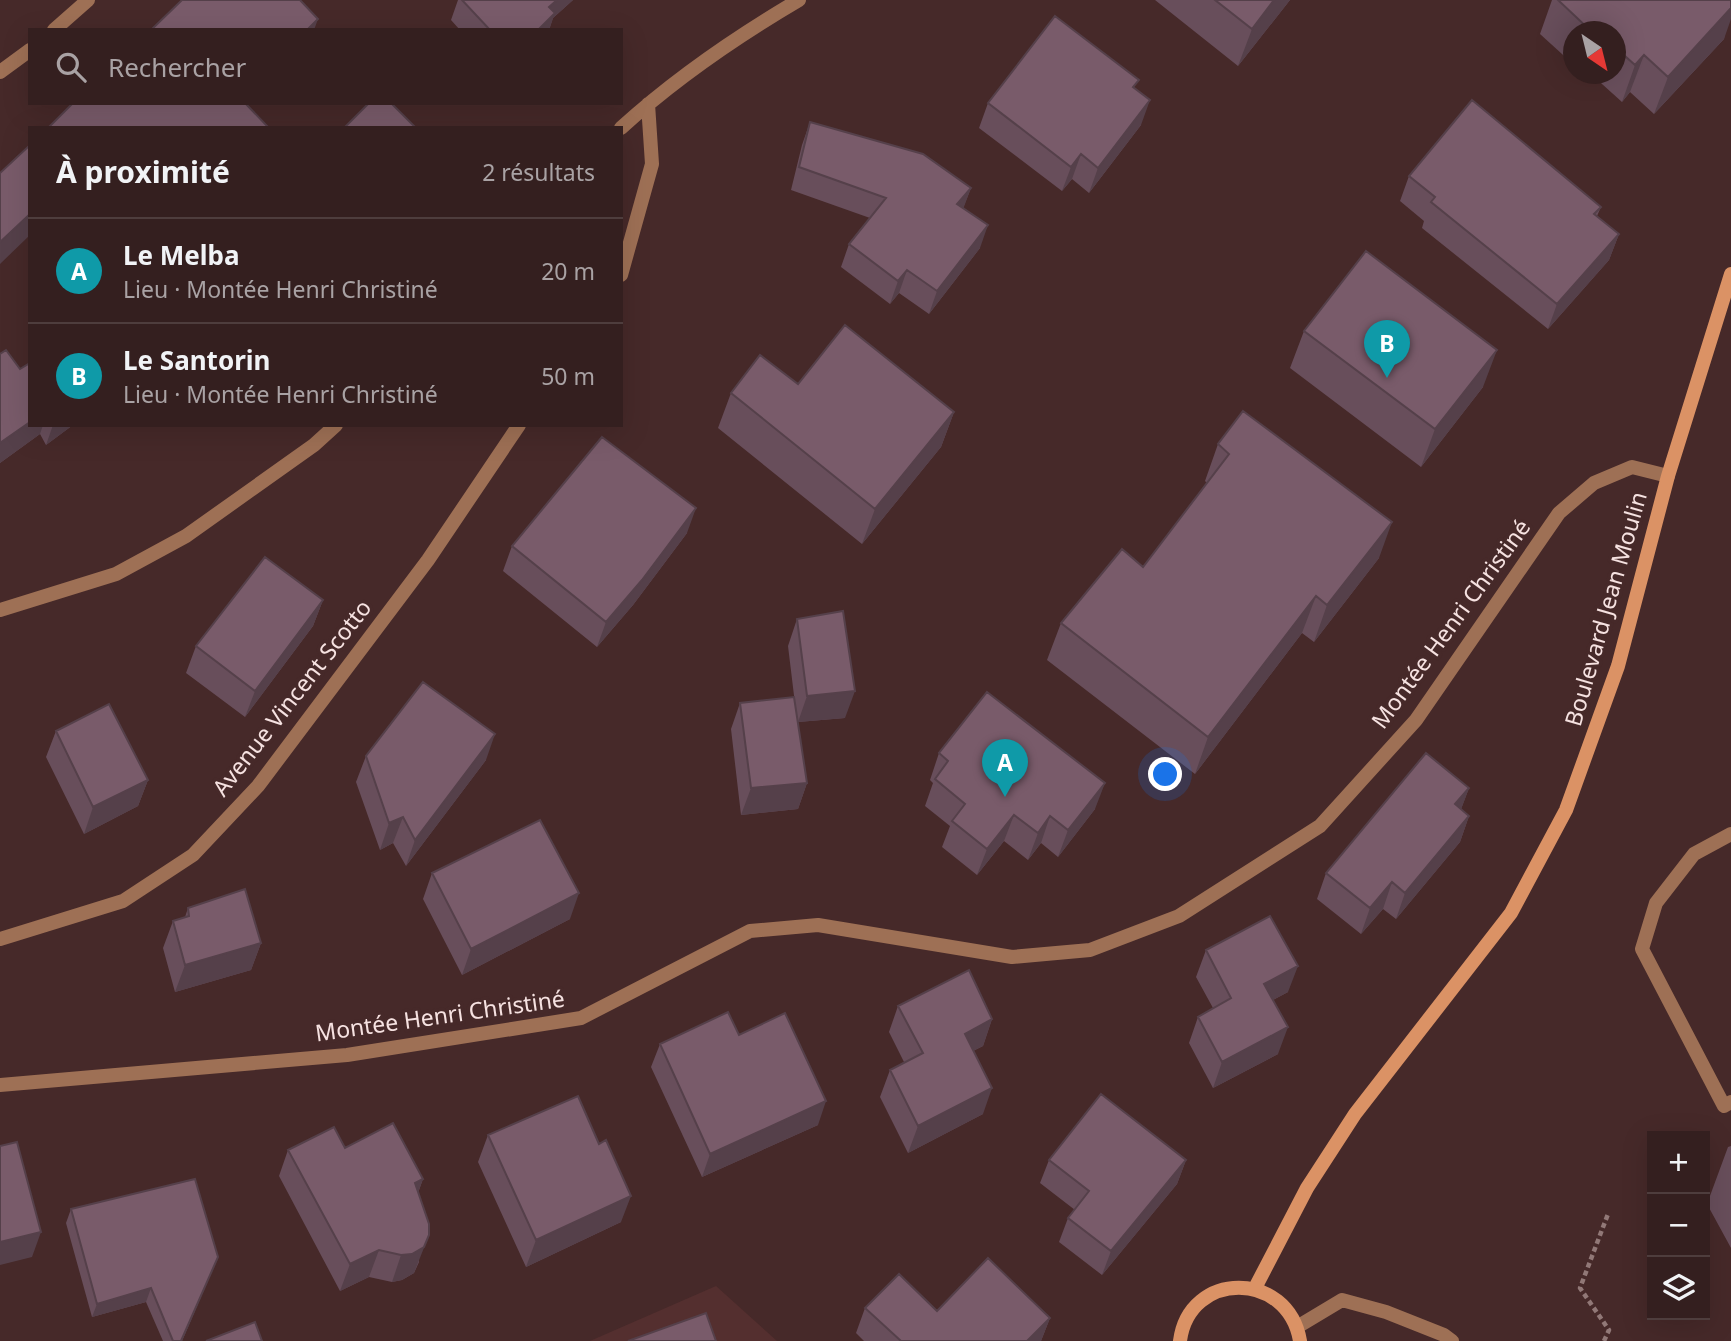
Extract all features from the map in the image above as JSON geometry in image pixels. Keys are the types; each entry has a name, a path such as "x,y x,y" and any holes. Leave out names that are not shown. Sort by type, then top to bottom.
{"street":[{"path":"56,28 88,0"},
{"path":"623,126 738,36 799,0"},
{"path":"0,72 28,51"},
{"path":"623,268 652,164 648,104"},
{"name":"Boulevard Jean Moulin","path":"1255,1289 1307,1188 1341,1135 1511,913 1566,810 1618,666 1668,476 1731,274"},
{"path":"0,610 116,574 186,536 314,446 334,427"},
{"name":"Avenue Vincent Scotto","path":"0,939 123,901 193,855 258,786 428,560 518,427"},
{"name":"Montée Henri Christiné","path":"0,1085 346,1055 581,1018 750,931 818,925 1012,957 1090,950 1179,916 1320,826 1416,720 1559,513 1594,483 1632,467 1668,476"},
{"path":"1731,834 1694,854 1656,903 1642,950 1724,1106 1731,1102"},
{"path":"1180,1341 1194,1308 1207,1297 1238,1286 1273,1296 1287,1309 1298,1334 1342,1300 1386,1312 1444,1335 1452,1341"}],"path":[{"path":"1604,1341 1609,1330 1580,1288 1608,1214"}],"shaded area":[{"path":"716,1286 777,1341 590,1341"}],"building":[{"path":"182,0 300,0 318,19 309,28 153,28"},
{"path":"462,0 557,0 549,7 555,13 540,28 488,28"},
{"path":"1215,0 1274,0 1252,29"},
{"path":"1558,0 1731,0 1731,8 1668,77 1644,55 1635,65 1626,57 1626,21 1580,21"},
{"path":"1055,16 1139,80 1133,87 1150,100 1098,168 1081,154 1071,167 988,103"},
{"path":"1472,100 1601,207 1594,214 1619,234 1557,304 1431,202 1435,197 1409,176"},
{"path":"71,105 247,105 267,126 50,126"},
{"path":"367,105 393,105 414,126 346,126"},
{"path":"810,122 923,154 971,188 957,204 988,225 937,291 907,270 898,281 849,244 886,198 799,167"},
{"path":"28,147 28,216 0,242 0,173"},
{"path":"1366,251 1497,350 1435,429 1304,331"},
{"path":"845,325 954,412 875,509 731,393 760,355 798,384"},
{"path":"6,350 20,369 28,364 28,423 0,443 0,354"},
{"path":"1243,411 1392,522 1327,605 1316,596 1208,737 1061,623 1122,549 1143,567 1229,454 1218,444"},
{"path":"602,437 696,508 642,580 606,622 512,546"},
{"path":"265,557 323,600 255,691 196,646"},
{"path":"843,611 855,691 807,696 797,619"},
{"path":"423,682 495,734 415,840 403,817 389,823 366,756"},
{"path":"987,692 1105,783 1068,830 1050,816 1038,833 1014,815 987,849 952,821 965,804 935,779 948,761 939,753"},
{"path":"794,697 807,783 751,788 740,703"},
{"path":"109,704 148,780 93,807 56,731"},
{"path":"1426,753 1469,788 1455,804 1469,816 1405,893 1392,882 1370,908 1326,873"},
{"path":"540,820 579,893 471,949 432,873"},
{"path":"245,889 261,943 185,965 173,921 189,916 188,908"},
{"path":"1270,916 1298,966 1264,984 1288,1027 1222,1062 1198,1017 1231,998 1206,950"},
{"path":"969,970 992,1019 965,1034 992,1088 918,1126 890,1070 923,1053 898,1006"},
{"path":"728,1012 739,1035 785,1013 826,1101 710,1154 660,1044"},
{"path":"1101,1094 1186,1160 1111,1251 1068,1218 1089,1191 1049,1160"},
{"path":"578,1096 599,1144 606,1140 631,1196 536,1240 488,1135"},
{"path":"393,1123 423,1179 415,1183 429,1224 429,1235 424,1247 412,1254 401,1255 379,1250 350,1264 288,1150 334,1127 345,1148"},
{"path":"17,1142 41,1232 0,1242 0,1146"},
{"path":"195,1179 218,1257 181,1341 173,1341 151,1288 97,1304 71,1209"},
{"path":"988,1258 1050,1318 1027,1341 901,1341 865,1308 899,1274 937,1311"},
{"path":"706,1313 716,1341 628,1341"},
{"path":"255,1322 262,1341 206,1341"}],"place":[{"name":"Le Santorin","path":"1387,378"},
{"name":"Le Melba","path":"1005,797"}]}
